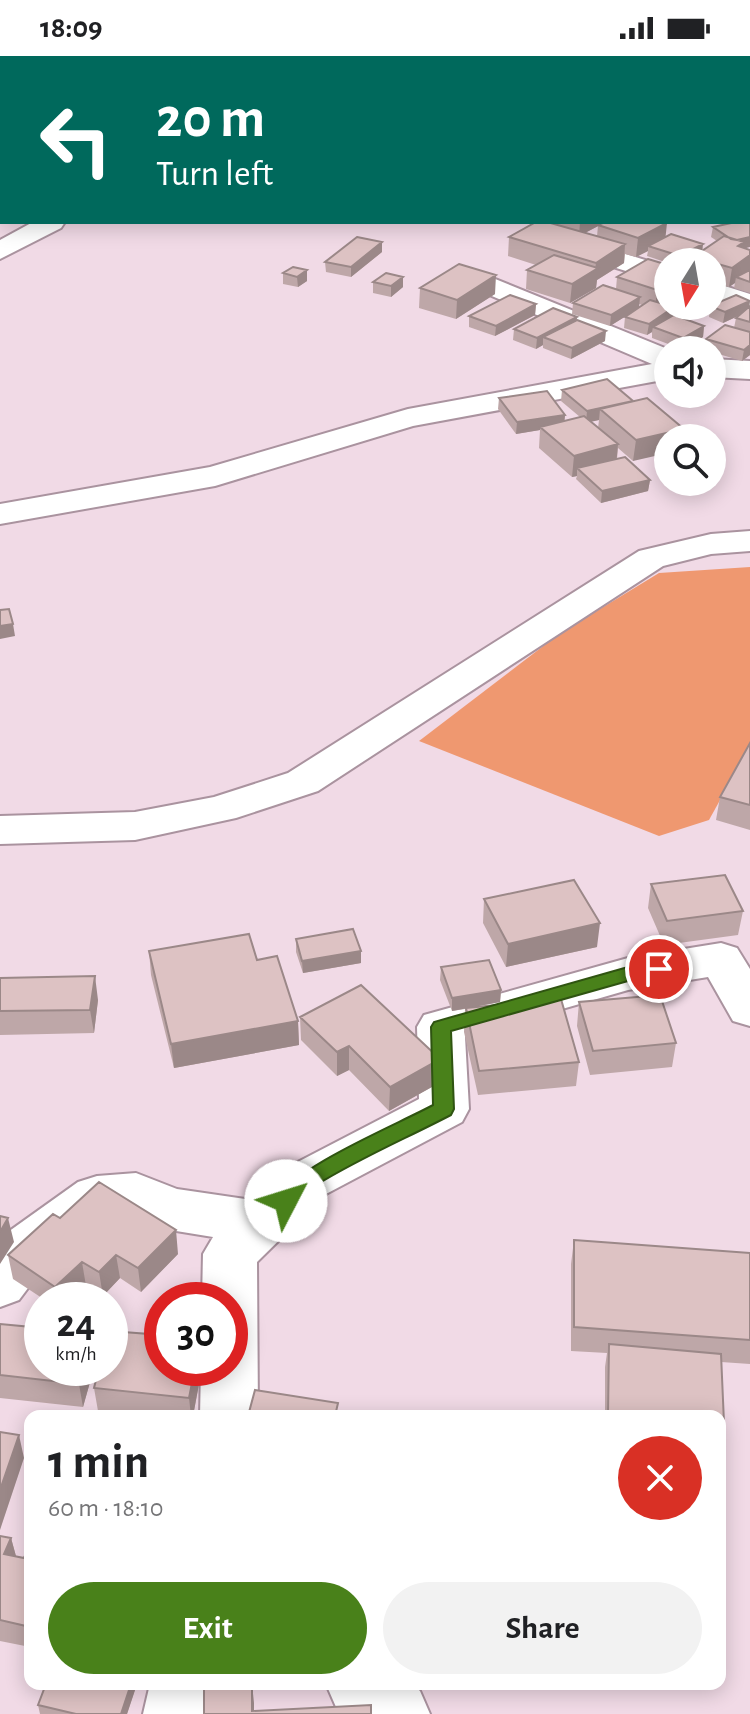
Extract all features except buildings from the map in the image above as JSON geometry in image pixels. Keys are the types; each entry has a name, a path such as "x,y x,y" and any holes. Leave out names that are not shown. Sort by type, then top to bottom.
{"street":[{"path":"0,251 48,224"},
{"path":"535,234 654,272"},
{"path":"483,282 654,354"},
{"path":"726,295 750,303"},
{"path":"726,369 750,370"},
{"path":"0,514 215,476 408,418 654,373"},
{"path":"0,830 135,826 221,809 303,782 651,558 711,544 750,541"},
{"path":"229,1410 230,1254 308,1180 444,1109 441,1027 628,974 721,959 750,1009"},
{"path":"0,1284 27,1248 97,1197 136,1194 170,1209 263,1223"},
{"path":"176,1714 182,1690"},
{"path":"367,1690 397,1714"}],"shaded area":[{"path":"750,567 750,746 709,820 659,836 419,741 559,634 659,573"}],"route":[{"path":"286,1201 308,1180 444,1109 441,1027 628,974 659,969"}]}
